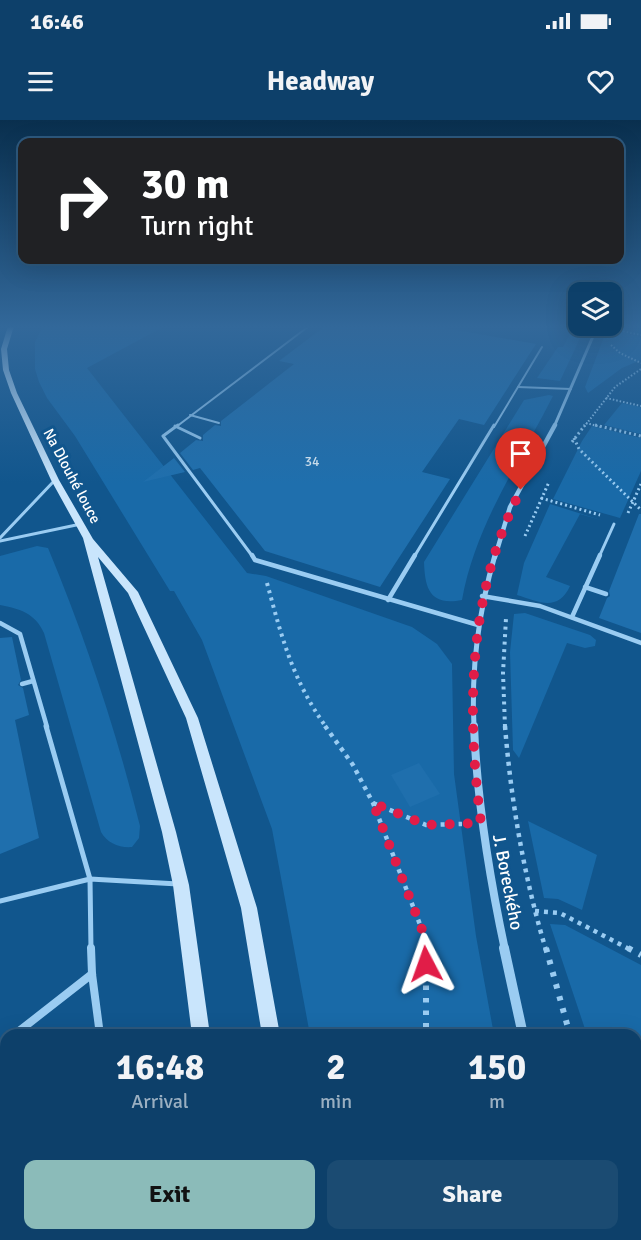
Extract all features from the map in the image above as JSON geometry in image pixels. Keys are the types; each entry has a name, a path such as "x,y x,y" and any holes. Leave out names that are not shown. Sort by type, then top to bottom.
{"main road":[{"name":"Na Dlouhé louce","path":"9,378 55,480 88,538"},
{"path":"88,538 166,821 181,885 200,1029"},
{"path":"88,538 133,592 192,718 249,908 270,1029"}],"street":[{"name":"J. Boreckého","path":"522,1029 493,897 481,823 474,737 473,678 477,625 483,596 507,516 575,378"}],"lane":[{"path":"239,378 163,436 255,560 477,625"},
{"path":"388,600 523,378"},
{"path":"518,387 571,389"},
{"path":"190,415 219,423"},
{"path":"175,426 200,438"},
{"path":"0,540 55,480"},
{"path":"0,540 81,524"},
{"path":"572,617 614,524"},
{"path":"585,587 606,594"},
{"path":"483,596 540,606 641,643"},
{"path":"0,623 20,634 90,879 92,974 99,1029"},
{"path":"22,684 33,681"},
{"path":"0,901 90,879 181,885"},
{"path":"22,1029 92,974"}],"path":[{"path":"568,448 615,387 628,378"},
{"path":"606,398 641,406"},
{"path":"586,423 641,436"},
{"path":"574,438 579,449 641,510"},
{"path":"521,547 551,479"},
{"path":"623,521 641,484"},
{"path":"541,498 605,516"},
{"path":"265,579 288,659 312,707 353,765 373,803 426,940 426,1029"},
{"path":"507,602 502,667 505,735 513,799 535,911 554,971 568,1029"},
{"path":"373,803 426,825 481,823"},
{"path":"535,911 560,913 641,955"}],"shaded area":[{"path":"38,378 95,378 247,573 266,576 412,627 437,644 452,664 454,774 476,936 493,1029 309,1029 272,829 202,640 174,591 170,591 75,436 47,398"},
{"path":"539,378 561,378 560,381"},
{"path":"588,378 608,378 588,393 585,387"},
{"path":"553,396 500,495 477,546 462,600 451,601 436,598 428,587 424,562 524,400"},
{"path":"622,403 641,407 641,434 604,425"},
{"path":"592,426 641,438 641,471 620,518 553,499"},
{"path":"550,504 604,521 580,514 546,577 570,586 560,599 547,603 517,595 524,563"},
{"path":"37,546 48,548 75,616 110,720 140,826 139,838 132,847 114,844 101,832 44,633 31,616 14,608 0,605 0,556"},
{"path":"525,613 590,635 596,640 595,646 585,648 567,643 519,758 513,750 510,652 514,614"},
{"path":"528,821 597,855 582,910 558,899 544,898"},
{"path":"550,924 565,925 641,965 641,1029 585,1029"}],"building":[{"path":"276,378 514,378 484,425 459,419 422,472 450,479 380,587 265,551 200,468 193,470 180,453 196,440 203,441 203,435 215,425 221,426 221,421"},
{"path":"174,458 185,472 143,482"},
{"path":"639,514 641,514 641,633 599,618 610,596 609,591"},
{"path":"12,637 21,680 18,685 23,688 29,715 15,720 39,838 0,854 0,638"},
{"path":"419,763 440,794 410,807 391,775"}],"route":[{"path":"426,964 426,940 373,803 426,825 481,823 474,737 473,678 477,625 483,596 507,516 521,490"}]}
